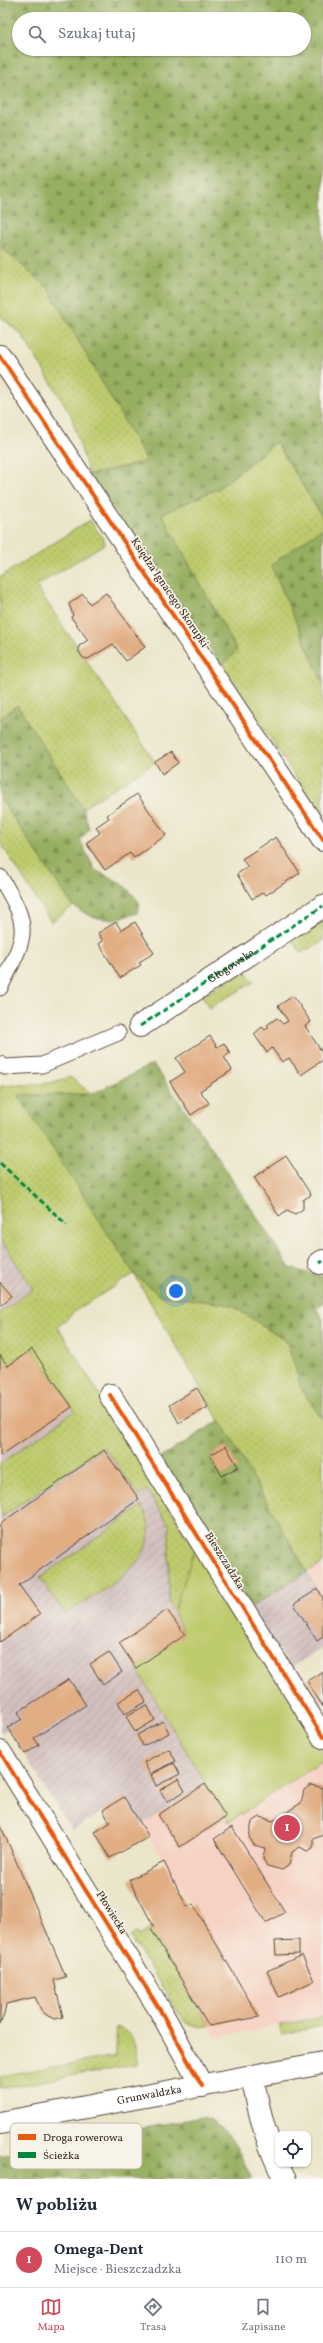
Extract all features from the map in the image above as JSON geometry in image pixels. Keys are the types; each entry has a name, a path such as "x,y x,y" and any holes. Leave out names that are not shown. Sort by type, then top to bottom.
{"street":[{"name":"Księdza Ignacego Skorupki","path":"0,356 323,840"},
{"name":"Głogowska","path":"140,1026 323,906"},
{"name":"Bieszczadzka","path":"110,1395 323,1737"},
{"name":"Płowiecka","path":"0,1752 160,2010 202,2086"},
{"name":"Grunwaldzka","path":"0,2123 323,2063"},
{"path":"252,2076 262,2124 277,2164 285,2179"}],"lane":[{"path":"0,877 16,903 23,922 23,938 0,988"},
{"path":"0,1064 5,1067 42,1064 118,1033"}],"shaded area":[{"path":"0,1238 58,1327 195,1549 185,1635 136,1668 205,1784 142,1825 124,1797 72,1831 8,1729 0,1733"},
{"path":"323,1563 323,1598 307,1572"},
{"path":"307,1572 323,1598 323,1648 290,1668 251,1607"},
{"path":"184,1635 323,1753 323,2017 216,2037 151,1929 191,1905 142,1825 205,1784 136,1668"}],"green space":[{"path":"0,0 323,0 323,518 276,442 219,488 162,514 237,651 222,665 89,475 147,461 49,289 0,246"},
{"path":"0,246 49,289 147,461 89,475 71,415 22,335 0,316"},
{"path":"276,442 323,518 323,528 271,565 323,683 323,819 222,665 237,650 161,514 219,488"},
{"path":"90,520 106,543 36,586 155,762 83,808 17,706 0,719 0,577"},
{"path":"323,528 323,683 271,565"},
{"path":"17,705 83,808 89,829 80,840 95,870 122,883 140,903 137,913 119,918 104,919 96,918 73,906 0,798 0,719"},
{"path":"0,798 73,906 51,922 0,842"},
{"path":"323,921 323,941 301,953 292,940"},
{"path":"244,969 254,982 209,1008 202,996"},
{"path":"153,1064 217,1156 290,1268 323,1277 323,1303 316,1308 323,1319 323,1420 302,1390 287,1342 232,1305 159,1295 134,1274 18,1095 92,1094"},
{"path":"70,1077 92,1094 19,1096 159,1295 232,1305 287,1342 302,1390 323,1420 323,1563 307,1572 134,1274 75,1311 58,1327 195,1549 174,1611 169,1603 169,1525 147,1490 139,1496 104,1447 0,1518 0,1464 75,1411 32,1349 8,1366 0,1355 0,1313 33,1289 0,1238 0,1086 50,1083"},
{"path":"220,1420 307,1572 251,1607 160,1458"},
{"path":"142,1506 149,1525 148,1542 140,1557 128,1571 113,1584 65,1614 40,1578"},
{"path":"195,1549 323,1753 323,1761 229,1822 136,1668 184,1635 174,1611"},
{"path":"151,1929 209,2026 192,2026 183,2020 130,1937 137,1932 139,1936"},
{"path":"323,2017 323,2026 282,2034 279,2025"},
{"path":"116,2027 127,2032 131,2036 135,2046 137,2064 0,2089 0,2076 116,2056"},
{"path":"202,2117 211,2120 227,2133 252,2179 0,2179 0,2156 10,2154 10,2169 142,2169 142,2129"}],"building":[{"path":"106,593 145,647 126,661 113,644 88,659 83,658 79,652 79,646 88,640 71,617 73,615 69,604 83,594 90,604"},
{"path":"171,752 178,763 162,774 155,762"},
{"path":"137,794 166,835 134,858 130,853 105,870 86,843 100,833 96,827 109,818 107,815"},
{"path":"276,837 300,873 266,895 264,892 252,899 237,874 248,867 242,859"},
{"path":"116,922 121,930 135,922 154,953 139,962 141,965 120,978 99,944 103,941 98,933"},
{"path":"293,996 311,1022 305,1026 323,1054 323,1060 301,1075 289,1058 282,1062 272,1048 267,1053 254,1034 262,1027 265,1030 269,1027 267,1025 277,1018 283,1024 288,1021 278,1006"},
{"path":"210,1036 217,1047 224,1043 230,1053 224,1057 232,1070 200,1091 209,1103 191,1115 170,1082 185,1072 176,1058"},
{"path":"286,1156 311,1195 303,1200 303,1209 295,1214 287,1210 279,1216 254,1177"},
{"path":"0,1282 12,1296 0,1306"},
{"path":"32,1349 72,1407 0,1456 0,1355 8,1366"},
{"path":"197,1388 208,1407 179,1423 169,1405"},
{"path":"226,1446 238,1467 222,1476 210,1455"},
{"path":"104,1450 139,1499 19,1585 40,1614 0,1642 0,1524"},
{"path":"318,1589 323,1598 323,1637 317,1641 294,1604"},
{"path":"167,1610 185,1635 136,1668 119,1643"},
{"path":"109,1652 122,1672 103,1685 90,1664"},
{"path":"323,1671 323,1707 307,1681"},
{"path":"69,1679 86,1705 34,1738 39,1745 25,1754 8,1728 22,1719 18,1712"},
{"path":"139,1690 146,1702 125,1714 118,1702"},
{"path":"147,1705 155,1720 135,1732 126,1716"},
{"path":"163,1721 169,1733 143,1746 137,1735"},
{"path":"169,1749 176,1761 150,1774 144,1762"},
{"path":"174,1763 180,1774 156,1786 151,1775"},
{"path":"178,1779 185,1791 167,1802 160,1790"},
{"path":"205,1784 226,1817 180,1847 158,1815"},
{"path":"311,1785 323,1788 323,1835 313,1839 313,1848 307,1851 300,1847 292,1852 289,1865 282,1870 267,1866 263,1859 265,1848 254,1845 249,1837 252,1822 260,1817 273,1821 301,1803 304,1790"},
{"path":"124,1797 149,1837 110,1858 95,1832 110,1823 103,1810"},
{"path":"0,1824 66,1977 54,1980 63,2017 55,2019 48,2016 42,2011 35,1997 6,2004 4,2015 0,2024"},
{"path":"232,1827 285,1912 266,1923 214,1839"},
{"path":"164,1862 187,1907 193,1904 259,2017 209,2026 151,1929 154,1927 129,1880"},
{"path":"299,1940 299,1954 276,1955 275,1941"},
{"path":"302,1955 314,1981 279,1997 267,1971"}],"marked path":[{"path":"140,1026 323,906"},
{"path":"0,1163 67,1225"}],"cycle path":[{"path":"0,356 323,840"},
{"path":"110,1395 323,1737"},
{"path":"0,1752 160,2010 202,2086"}],"place":[{"name":"Omega-Dent","path":"287,1828"}]}
